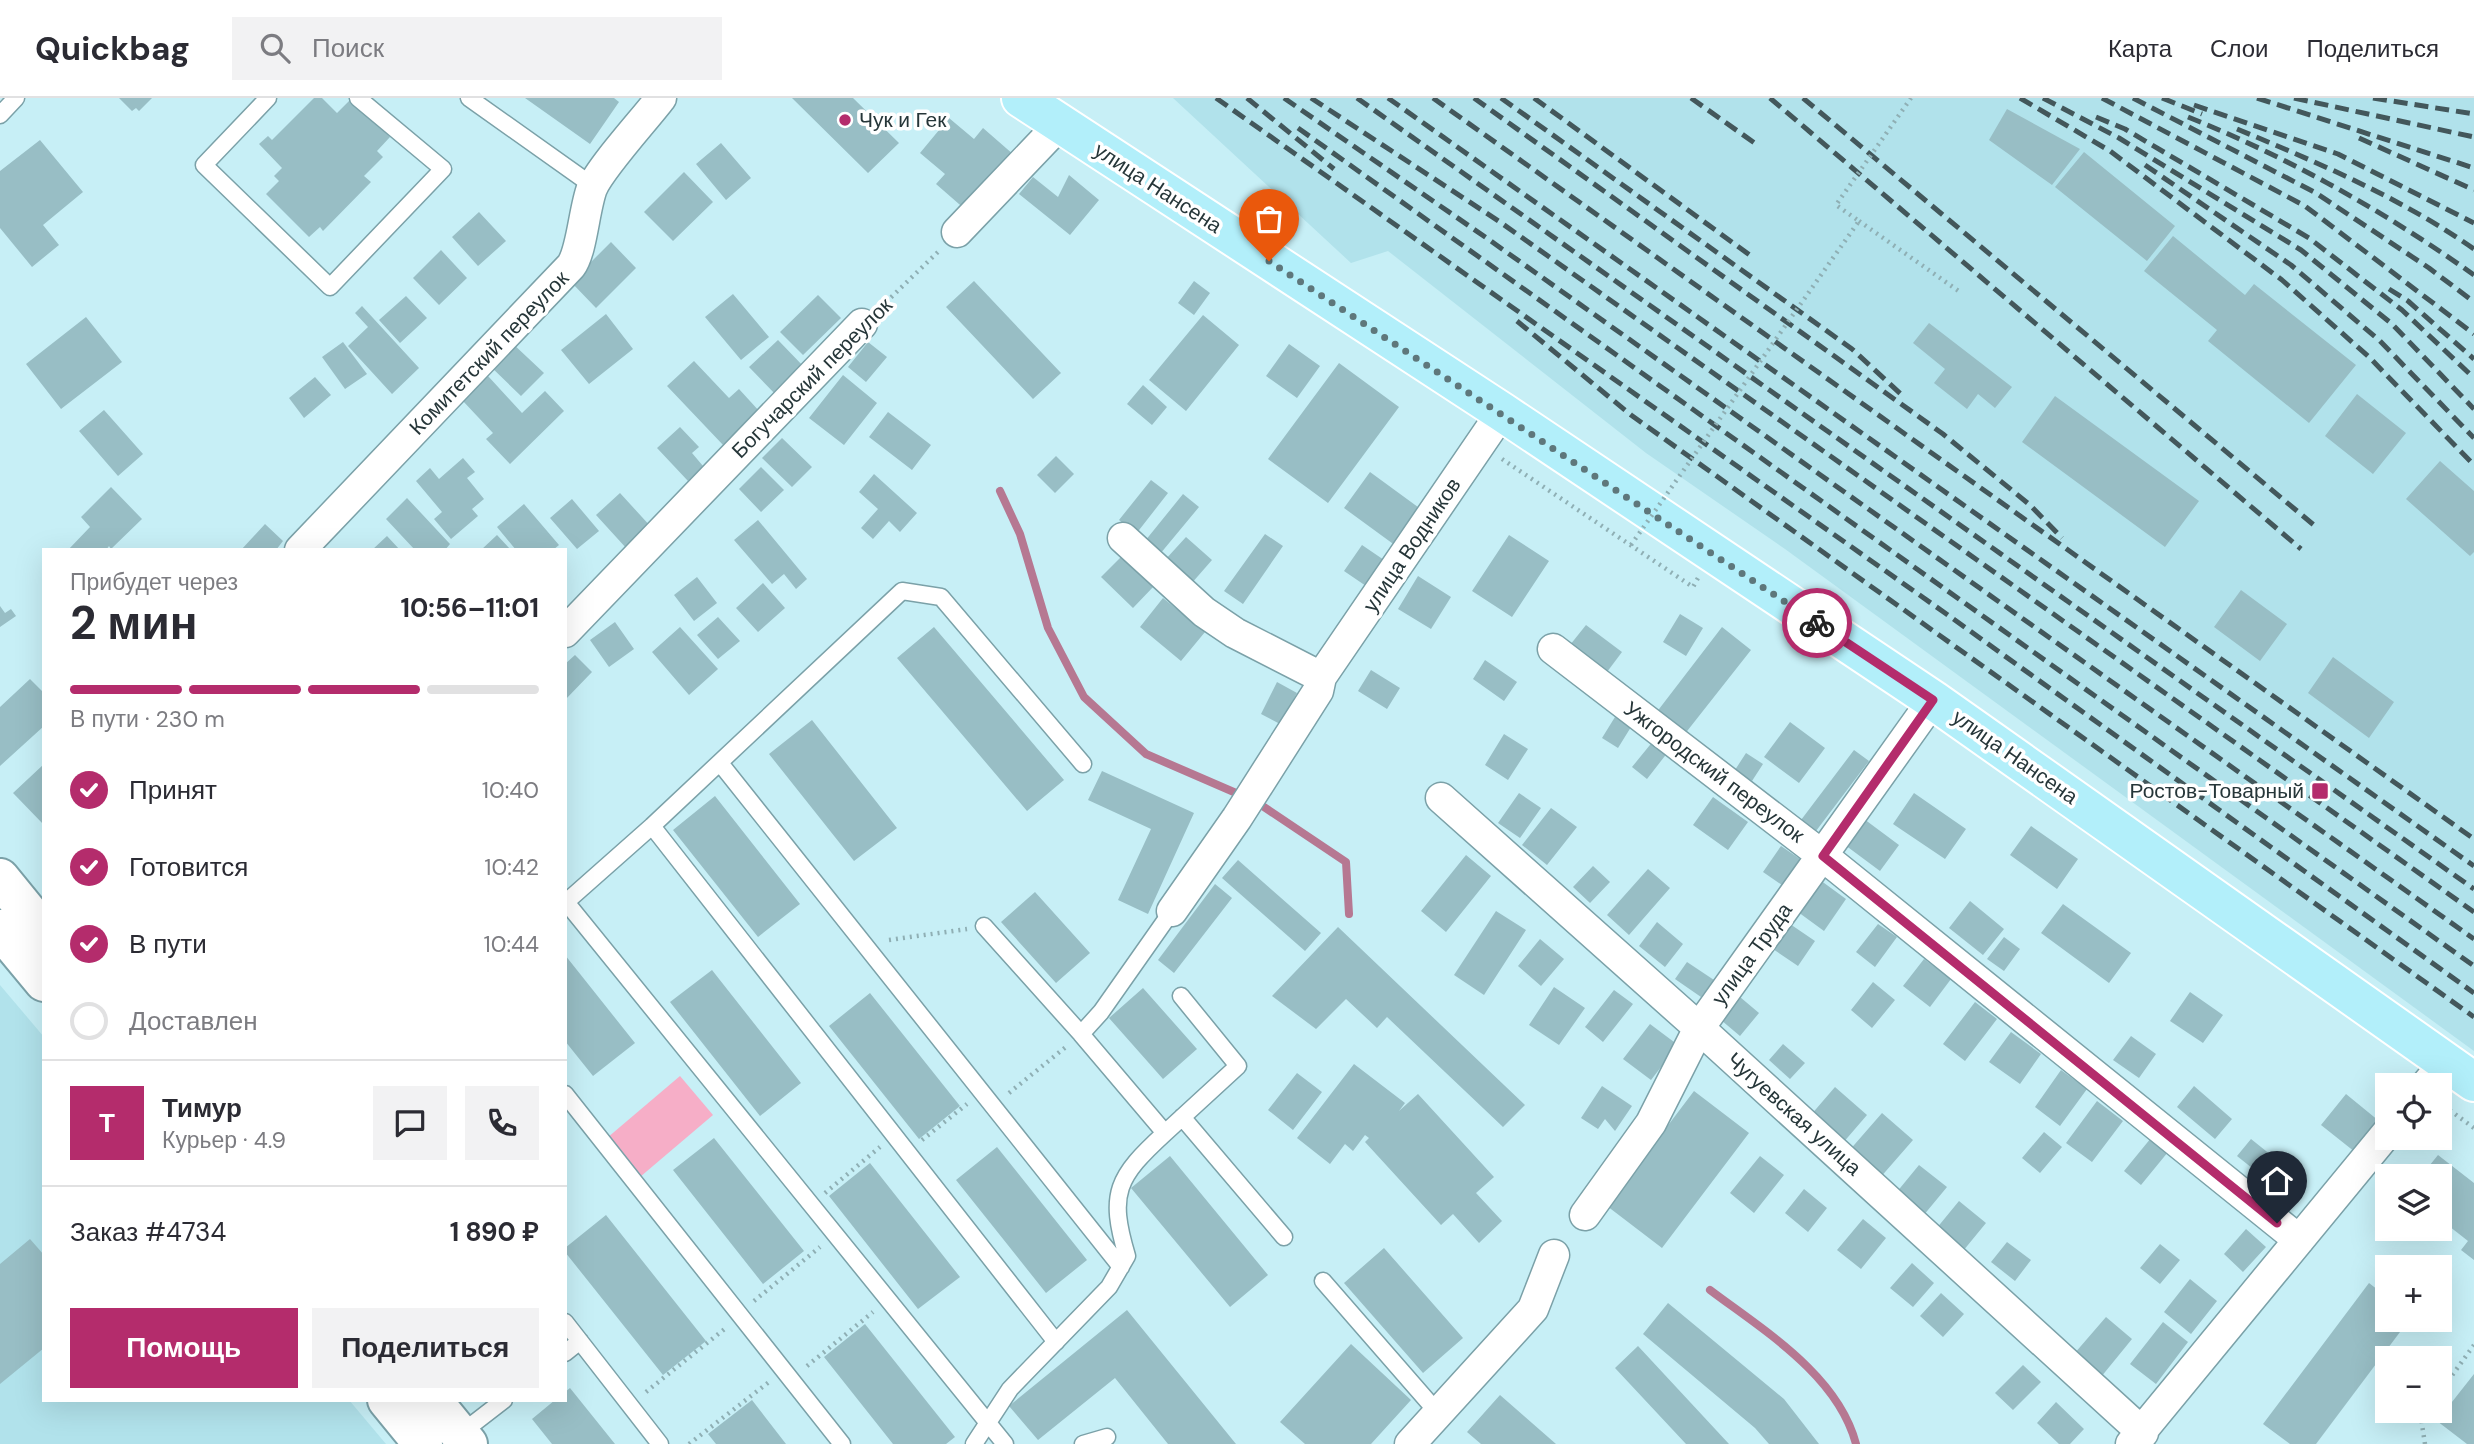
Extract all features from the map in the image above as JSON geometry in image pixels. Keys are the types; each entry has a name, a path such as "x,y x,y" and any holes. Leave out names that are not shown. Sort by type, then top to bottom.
{"main road":[{"name":"улица Нансена","path":"1021,98 1502,412 1933,700 2445,1073"},
{"path":"0,878 42,930"},
{"path":"0,929 42,980"},
{"path":"389,1402 423,1444"},
{"path":"434,1402 464,1439"}],"street":[{"name":"Комитетский переулок","path":"302,548 577,259 581,226 593,186 661,98"},
{"path":"957,232 1060,124"},
{"name":"Богучарский переулок","path":"567,630 862,324"},
{"name":"улица Водников","path":"1172,911 1259,784 1318,691 1321,677 1502,412"},
{"path":"1123,538 1204,612 1235,633 1321,677"},
{"name":"Ужгородский переулок","path":"1553,649 1823,856 2299,1240"},
{"name":"улица Труда","path":"1585,1215 1651,1124 1699,1028 1933,700"},
{"name":"Чугуевская улица","path":"1441,798 1699,1028 2137,1439"},
{"path":"2137,1439 2375,1148"},
{"path":"1410,1444 1533,1309 1554,1255"}],"lane":[{"path":"0,115 16,98"},
{"path":"268,98 204,165 330,287 443,169 358,98"},
{"path":"469,98 593,186"},
{"path":"567,902 720,763 902,591 941,597 1083,764"},
{"path":"720,763 1121,1267"},
{"path":"652,826 1056,1342"},
{"path":"567,904 1005,1444"},
{"path":"1081,1034 1101,1012 1172,911"},
{"path":"984,926 1165,1133"},
{"path":"974,1444 1010,1389 1109,1287 1121,1267 1127,1256 1116,1221 1118,1192 1134,1161 1238,1066 1181,996"},
{"path":"567,1097 842,1444"},
{"path":"1182,1117 1284,1237"},
{"path":"1323,1281 1438,1413"},
{"path":"567,1325 660,1444"},
{"path":"567,1351 580,1341"},
{"path":"464,1439 502,1402"},
{"path":"1083,1444 1107,1437"}],"path":[{"path":"1911,98 1836,205 1960,292"},
{"path":"1631,545 1859,221"},
{"name":"Богучарский переулок","path":"862,324 957,232"},
{"path":"1480,444 1693,587"},
{"path":"863,944 984,926"},
{"path":"993,1106 1081,1034"},
{"path":"908,1152 982,1093"},
{"path":"2452,1112 2474,1128"},
{"path":"810,1205 894,1135"},
{"path":"629,1405 835,1236"},
{"path":"689,1444 888,1300"},
{"path":"2452,1375 2474,1345"},
{"path":"2422,1423 2425,1444"}],"shaded area":[{"path":"1173,98 2474,98 2474,1051 1785,549 1646,453 1388,251 1351,263"},
{"path":"0,985 42,1035 42,1402 351,1402 386,1444 0,1444"},
{"path":"680,1076 713,1115 640,1177 607,1138"}],"building":[{"path":"119,98 152,98 139,111 136,108 132,111"},
{"path":"314,98 322,98 337,113 351,99 390,137 377,151 383,157 364,176 371,182 323,231 320,227 309,237 266,194 279,181 274,176 282,168 259,144 268,136 272,140"},
{"path":"525,98 614,98 619,102 590,144"},
{"name":"Чук и Гек","path":"792,98 853,98 899,143 868,173"},
{"path":"2007,109 2080,149 2052,185 1989,140"},
{"path":"949,118 974,139 983,128 1014,155 967,211 936,184 945,174 920,153"},
{"path":"40,140 83,192 43,225 59,245 32,267 0,228 0,171"},
{"path":"721,143 751,178 726,200 696,164"},
{"path":"2084,152 2175,226 2147,261 2055,187"},
{"path":"684,172 713,202 673,241 644,212"},
{"path":"1069,175 1099,200 1070,235 1019,194 1033,177 1058,197"},
{"path":"479,212 506,241 478,266 452,237"},
{"path":"2173,236 2245,295 2254,284 2356,365 2309,423 2208,341 2217,330 2144,271"},
{"path":"611,242 636,268 596,308 571,282"},
{"path":"441,250 467,278 439,305 413,278"},
{"path":"974,281 1061,373 1033,399 946,307"},
{"path":"1194,281 1210,293 1194,315 1178,303"},
{"path":"733,294 769,337 741,360 705,317"},
{"path":"818,295 841,318 803,355 780,332"},
{"path":"406,296 427,318 400,343 379,320"},
{"path":"362,306 419,368 392,394 348,346 368,327 355,313"},
{"path":"606,314 633,349 589,384 561,350"},
{"path":"1203,315 1239,345 1186,411 1149,380"},
{"path":"86,317 122,362 61,409 26,364"},
{"path":"1929,323 2012,387 1995,408 1978,394 1967,409 1934,383 1945,369 1913,343"},
{"path":"778,340 806,369 777,396 749,367"},
{"path":"343,342 367,374 345,389 322,357"},
{"path":"511,342 544,373 521,396 489,365"},
{"path":"868,342 887,357 866,382 848,367"},
{"path":"1289,344 1320,366 1297,398 1266,376"},
{"path":"694,361 729,398 739,389 760,412 724,446 667,386"},
{"path":"1339,363 1399,407 1328,503 1268,459"},
{"path":"843,375 877,403 844,445 809,418"},
{"path":"488,376 522,413 545,391 564,411 510,464 486,439 493,433 462,400"},
{"path":"315,377 331,395 304,418 289,398"},
{"path":"1143,385 1167,407 1152,425 1127,404"},
{"path":"2357,394 2406,433 2373,474 2325,436"},
{"path":"2055,396 2199,501 2165,547 2022,442"},
{"path":"104,410 143,454 118,476 79,431"},
{"path":"888,412 931,445 912,470 869,437"},
{"path":"680,427 699,447 692,453 703,466 688,481 657,448"},
{"path":"782,438 812,467 792,487 762,458"},
{"path":"1056,456 1074,474 1055,493 1037,475"},
{"path":"463,458 475,472 467,478 484,499 472,509 478,516 451,539 434,519 442,512 416,481 430,468 439,479"},
{"path":"2440,461 2474,491 2474,552 2470,556 2406,499"},
{"path":"761,467 784,490 761,512 739,489"},
{"path":"1370,472 1422,510 1396,546 1344,508"},
{"path":"874,474 917,513 900,532 889,521 873,539 861,528 878,509 859,492"},
{"path":"1151,480 1168,493 1136,534 1119,520"},
{"path":"111,487 142,519 112,548 70,548 90,527 81,517"},
{"path":"620,493 652,528 627,549 596,515"},
{"path":"1183,494 1199,507 1160,554 1145,541"},
{"path":"407,498 450,544 447,548 413,548 386,519"},
{"path":"572,499 599,531 577,549 550,518"},
{"path":"524,504 559,545 555,548 514,548 497,527"},
{"path":"758,520 807,579 796,589 784,574 772,584 734,540"},
{"path":"265,524 283,541 278,548 243,548"},
{"path":"1265,534 1283,546 1243,604 1224,591"},
{"path":"497,535 509,548 483,548"},
{"path":"1509,535 1549,561 1512,617 1472,591"},
{"path":"387,536 398,548 374,548"},
{"path":"1186,537 1212,560 1191,584 1165,560"},
{"path":"1362,545 1384,560 1366,586 1344,571"},
{"path":"1124,554 1155,585 1133,608 1101,577"},
{"path":"1418,576 1451,597 1431,629 1398,609"},
{"path":"697,577 717,603 694,621 674,595"},
{"path":"763,583 785,608 758,632 736,608"},
{"path":"2241,590 2287,624 2260,661 2214,627"},
{"path":"1163,598 1205,632 1181,661 1140,627"},
{"path":"0,606 5,613 11,609 16,616 0,627"},
{"path":"1680,614 1703,628 1686,656 1663,642"},
{"path":"718,617 740,641 718,659 697,635"},
{"path":"615,622 634,649 609,667 590,640"},
{"path":"1586,625 1622,652 1607,672 1570,645"},
{"path":"680,627 718,669 689,695 652,652"},
{"path":"934,627 1064,780 1027,811 897,658"},
{"path":"1722,627 1751,650 1684,735 1656,713"},
{"path":"575,655 592,672 567,698 567,662"},
{"path":"2333,657 2394,702 2369,738 2308,693"},
{"path":"1485,660 1517,682 1504,701 1473,679"},
{"path":"1371,670 1400,688 1387,709 1358,691"},
{"path":"30,679 42,691 42,728 0,766 0,707"},
{"path":"1277,682 1297,693 1280,724 1261,714"},
{"path":"1615,717 1631,727 1618,748 1602,738"},
{"path":"812,720 897,828 854,861 769,754"},
{"path":"1790,722 1825,748 1799,783 1764,757"},
{"path":"1504,734 1528,749 1508,780 1485,765"},
{"path":"1654,740 1668,752 1647,779 1632,767"},
{"path":"1854,750 1869,761 1816,831 1801,820"},
{"path":"1746,753 1763,764 1752,781 1735,770"},
{"path":"42,766 42,823 13,793"},
{"path":"1102,771 1194,813 1148,914 1118,900 1151,829 1088,800"},
{"path":"1519,793 1541,808 1520,838 1498,823"},
{"path":"1914,793 1966,829 1945,859 1893,824"},
{"path":"715,796 800,904 758,937 673,830"},
{"path":"1713,797 1748,822 1728,850 1693,825"},
{"path":"1551,808 1577,827 1547,865 1522,845"},
{"path":"1864,819 1899,845 1880,871 1845,845"},
{"path":"2031,826 2078,859 2057,889 2010,855"},
{"path":"1781,846 1800,859 1782,885 1763,872"},
{"path":"1466,855 1491,876 1446,932 1421,911"},
{"path":"1238,860 1321,933 1305,951 1222,878"},
{"path":"1593,866 1610,882 1590,903 1573,887"},
{"path":"1648,869 1670,888 1629,935 1607,915"},
{"path":"1820,880 1846,899 1824,931 1798,912"},
{"path":"1215,884 1232,898 1174,973 1158,960"},
{"path":"1035,892 1090,953 1056,983 1001,922"},
{"path":"1970,901 2004,929 1983,955 1949,928"},
{"path":"2063,904 2131,953 2109,983 2041,933"},
{"path":"1496,911 1526,930 1484,995 1454,975"},
{"path":"1657,922 1683,944 1665,967 1639,946"},
{"path":"1790,924 1815,941 1798,966 1773,949"},
{"path":"1878,924 1897,937 1875,967 1856,952"},
{"path":"1338,927 1525,1105 1503,1127 1387,1017 1377,1028 1346,999 1316,1029 1272,996"},
{"path":"2004,937 2020,949 2004,971 1987,959"},
{"path":"1540,939 1564,959 1541,986 1518,966"},
{"path":"567,958 635,1043 593,1076 567,1044"},
{"path":"1924,959 1951,979 1930,1007 1903,986"},
{"path":"1687,962 1714,980 1701,997 1675,979"},
{"path":"712,970 801,1083 760,1116 670,1002"},
{"path":"1873,982 1895,1000 1872,1028 1851,1010"},
{"path":"1554,987 1585,1008 1559,1045 1529,1025"},
{"path":"1143,988 1197,1049 1163,1079 1109,1018"},
{"path":"1614,990 1633,1004 1603,1042 1585,1027"},
{"path":"2190,992 2223,1015 2203,1043 2170,1021"},
{"path":"870,993 960,1106 919,1139 829,1026"},
{"path":"1740,997 1759,1013 1740,1036 1721,1020"},
{"path":"1975,1002 1997,1019 1965,1061 1943,1044"},
{"path":"1650,1024 1678,1045 1651,1080 1623,1059"},
{"path":"2011,1032 2041,1054 2020,1084 1989,1062"},
{"path":"2131,1036 2156,1054 2139,1078 2113,1060"},
{"path":"1783,1044 1805,1063 1790,1079 1769,1060"},
{"path":"1354,1064 1405,1103 1399,1111 1418,1094 1494,1177 1476,1193 1502,1221 1479,1243 1453,1214 1441,1225 1365,1142 1369,1138 1365,1135 1353,1151 1345,1144 1330,1164 1297,1138"},
{"path":"2061,1070 2087,1089 2060,1126 2035,1107"},
{"path":"1297,1073 1322,1092 1293,1130 1268,1110"},
{"path":"1602,1086 1632,1106 1615,1131 1605,1119 1598,1129 1581,1118"},
{"path":"2194,1086 2232,1119 2215,1139 2177,1107"},
{"path":"1835,1087 1867,1115 1842,1144 1810,1116"},
{"path":"1694,1091 1749,1133 1662,1248 1607,1206"},
{"path":"2346,1094 2375,1118 2375,1126 2355,1152 2321,1125"},
{"path":"2097,1101 2123,1121 2092,1162 2066,1143"},
{"path":"1882,1113 1913,1140 1879,1179 1848,1152"},
{"path":"2044,1132 2062,1147 2040,1173 2022,1158"},
{"path":"714,1138 804,1251 763,1284 673,1170"},
{"path":"2151,1138 2168,1152 2141,1185 2124,1171"},
{"path":"2251,1139 2276,1159 2262,1176 2237,1156"},
{"path":"997,1147 1087,1260 1046,1293 956,1180"},
{"path":"2438,1155 2450,1164 2431,1164"},
{"path":"1170,1156 1268,1275 1230,1307 1131,1188"},
{"path":"1760,1156 1784,1175 1754,1213 1730,1193"},
{"path":"870,1163 960,1277 918,1309 829,1196"},
{"path":"1919,1165 1947,1187 1923,1216 1896,1193"},
{"path":"2452,1166 2474,1183 2474,1260 2461,1250 2468,1241 2452,1228"},
{"path":"1804,1189 1827,1208 1808,1232 1785,1213"},
{"path":"1959,1201 1986,1223 1963,1251 1936,1229"},
{"path":"606,1215 706,1341 663,1375 567,1255 567,1246"},
{"path":"1863,1219 1886,1238 1861,1269 1837,1250"},
{"path":"2246,1229 2266,1247 2243,1272 2224,1254"},
{"path":"30,1239 42,1253 42,1350 0,1384 0,1264"},
{"path":"2007,1242 2031,1260 2015,1281 1991,1262"},
{"path":"2160,1244 2180,1260 2160,1284 2140,1268"},
{"path":"1384,1248 1463,1338 1423,1373 1344,1283"},
{"path":"1912,1263 1934,1283 1913,1307 1890,1288"},
{"path":"2190,1279 2217,1301 2191,1334 2164,1312"},
{"path":"2369,1283 2375,1288 2375,1332 2400,1332 2390,1346 2375,1346 2375,1365 2316,1444 2290,1444 2263,1424"},
{"path":"1941,1293 1964,1314 1943,1337 1920,1316"},
{"path":"1668,1303 1784,1399 1819,1444 1769,1444 1755,1428 1643,1334"},
{"path":"1127,1310 1236,1444 1168,1444 1115,1378 1038,1440 1009,1406"},
{"path":"2106,1317 2132,1339 2101,1377 2074,1354"},
{"path":"2163,1322 2188,1342 2156,1384 2130,1364"},
{"path":"865,1324 955,1437 946,1444 893,1444 824,1357"},
{"path":"1351,1344 1411,1400 1371,1444 1305,1444 1280,1422"},
{"path":"1638,1346 1729,1444 1686,1444 1615,1368"},
{"path":"2023,1365 2041,1382 2013,1410 1995,1393"},
{"path":"2474,1374 2474,1444 2467,1444 2440,1423 2452,1423 2452,1402"},
{"path":"570,1388 615,1444 552,1444 532,1419 553,1402 567,1402 567,1390"},
{"path":"1500,1395 1556,1444 1481,1444 1467,1432"},
{"path":"752,1400 786,1444 716,1444 708,1434"},
{"path":"2056,1402 2084,1429 2070,1444 2059,1444 2037,1423"}],"waterway":[{"path":"1000,491 1020,534 1048,628 1084,697 1146,754 1243,796"},
{"path":"1255,801 1346,862 1349,914"},
{"path":"1710,1290 1775,1338 1816,1375 1847,1419 1856,1444"}],"railway":[{"path":"1216,98 1945,613 2474,993"},
{"path":"1247,98 1334,169"},
{"path":"1284,98 1488,239 2474,939"},
{"path":"1311,98 1500,222 2474,912"},
{"path":"1357,98 2474,889"},
{"path":"1388,98 2474,866"},
{"path":"1433,98 2474,839"},
{"path":"1474,98 1943,434 2030,505 2062,538"},
{"path":"1501,98 1852,349 1905,398"},
{"path":"1534,98 1751,256"},
{"path":"1691,98 1756,144"},
{"path":"1770,98 2301,549"},
{"path":"1803,98 2315,526"},
{"path":"2020,98 2110,151 2282,280 2369,357 2474,465"},
{"path":"2043,98 2119,138 2301,250 2392,324 2474,409"},
{"path":"2102,98 2305,206 2474,334"},
{"path":"2133,98 2316,193 2429,268 2474,302"},
{"path":"2162,98 2202,114"},
{"path":"2257,98 2474,168"},
{"path":"2294,98 2474,137"},
{"path":"2373,98 2474,114"},
{"path":"2194,105 2338,154 2474,223"},
{"path":"2096,117 2125,129 2309,238 2402,310 2474,378"},
{"path":"2188,117 2263,150 2336,188 2407,230 2474,275"},
{"path":"1298,128 2474,966"},
{"path":"2237,129 2329,168 2389,198 2474,249"},
{"path":"2359,138 2474,190"},
{"path":"2145,165 2291,265 2380,341 2474,438"},
{"path":"2389,289 2408,301 2474,359"},
{"path":"1517,321 1631,415 2474,1017"}],"way so far":[{"path":"1269,261 1502,412 1817,623"}],"place":[{"name":"Чук и Гек","path":"845,120"},
{"name":"Ростов-Товарный","path":"2320,791"}],"route":[{"path":"1817,623 1933,700 1823,856 2277,1223"}]}
